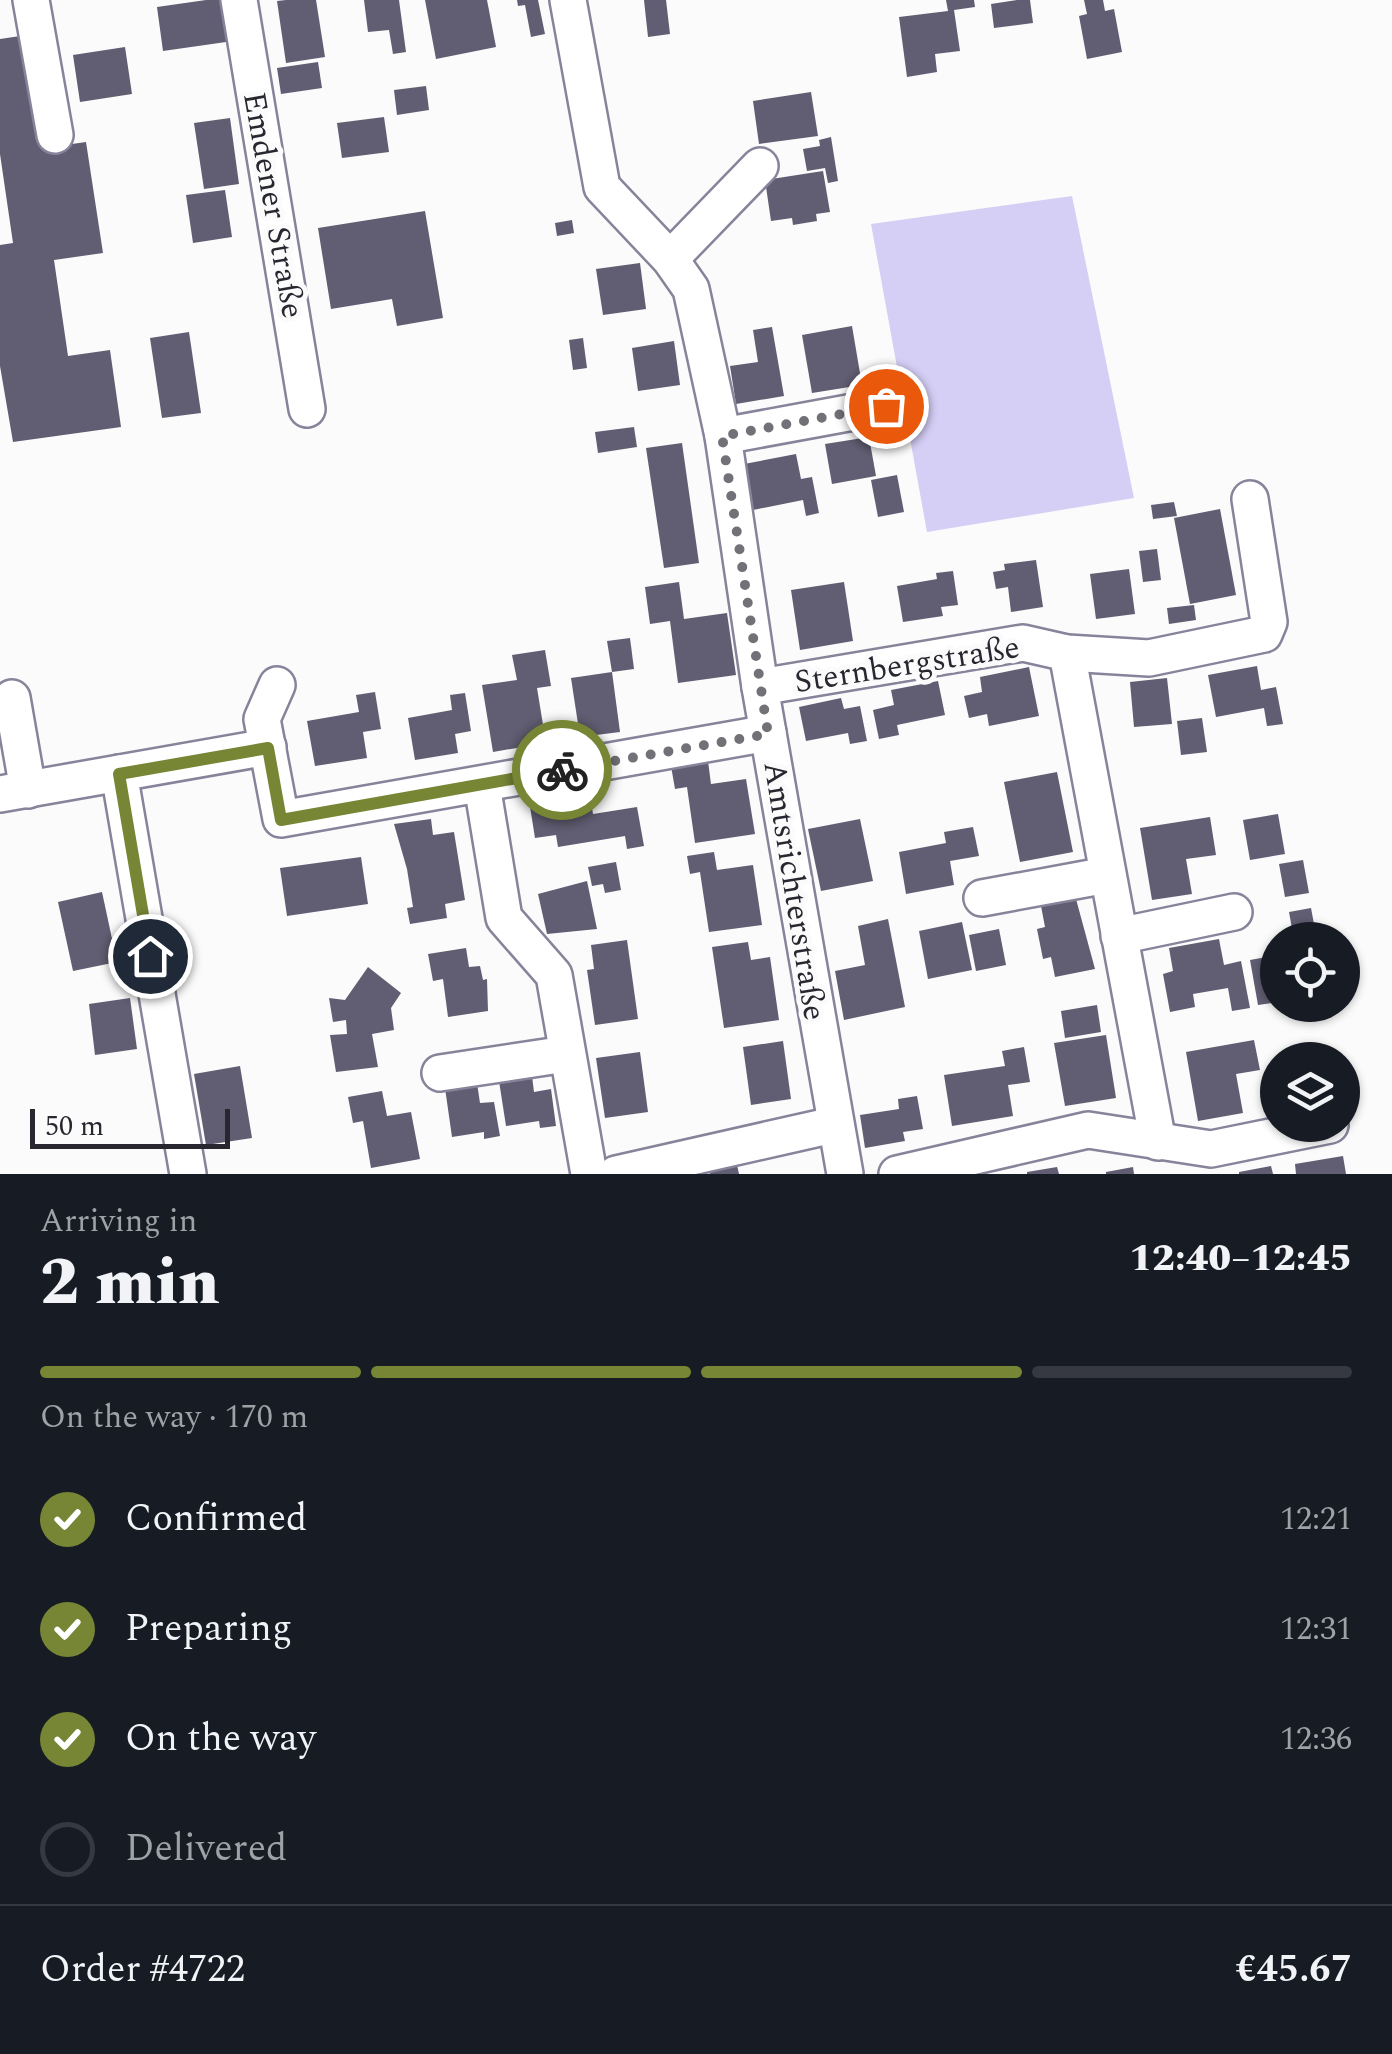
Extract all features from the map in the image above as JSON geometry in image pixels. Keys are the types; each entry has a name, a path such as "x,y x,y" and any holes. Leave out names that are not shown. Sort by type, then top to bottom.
{"street":[{"path":"30,0 55,135"},
{"name":"Emdener Straße","path":"239,0 308,410"},
{"name":"Amtsrichterstraße","path":"568,0 602,187 670,258 691,289 722,436 760,688 833,1125 845,1174"},
{"path":"670,258 760,166"},
{"path":"722,436 886,406"},
{"path":"1067,652 1149,658 1264,634 1269,622 1250,499"},
{"name":"Sternbergstraße","path":"760,688 1023,642 1067,652 1158,1142"},
{"path":"277,685 262,719 281,820 768,734"},
{"path":"12,698 14,792 268,748"},
{"path":"119,774 188,1174"},
{"path":"482,785 504,918 554,975 589,1174"},
{"path":"982,898 1107,875"},
{"path":"1118,936 1234,912"},
{"path":"440,1073 566,1054"},
{"path":"616,1174 833,1125"},
{"path":"896,1174 1088,1130 1212,1149 1260,1139"}],"shaded area":[{"path":"1072,196 1134,498 927,532 871,224"}],"building":[{"path":"227,0 233,41 163,51 157,7"},
{"path":"316,0 325,57 286,63 277,1"},
{"path":"364,0 399,0 406,52 393,54 389,30 368,32"},
{"path":"425,0 487,0 496,47 436,59"},
{"path":"517,0 538,0 545,34 531,37 525,5 518,6"},
{"path":"644,0 666,0 670,34 648,37"},
{"path":"946,0 974,0 975,7 954,10 960,51 935,54 937,72 907,77 899,17 948,11"},
{"path":"1030,0 1033,23 994,28 991,4"},
{"path":"1084,0 1103,0 1105,11 1114,9 1122,52 1087,59 1079,16 1087,14"},
{"path":"27,35 44,148 86,142 103,253 54,260 68,356 110,350 121,427 13,442 0,366 0,245 13,243 0,154 0,39"},
{"path":"125,47 132,94 80,102 73,55"},
{"path":"318,62 322,88 281,94 277,68"},
{"path":"426,86 429,110 397,115 394,90"},
{"path":"811,92 818,136 759,144 753,101"},
{"path":"384,117 389,152 342,158 337,123"},
{"path":"230,118 239,184 204,189 194,123"},
{"path":"831,137 838,181 828,183 825,168 807,171 803,149 820,146 819,140"},
{"path":"823,171 830,212 816,214 817,221 793,225 792,218 771,221 765,180"},
{"path":"225,190 232,237 193,243 186,195"},
{"path":"425,211 443,318 397,326 392,299 331,309 318,228"},
{"path":"572,220 574,233 557,236 555,223"},
{"path":"640,263 646,309 603,315 596,269"},
{"path":"852,326 862,385 812,393 802,335"},
{"path":"772,327 784,396 736,404 730,366 758,362 753,330"},
{"path":"189,332 201,413 162,418 150,338"},
{"path":"583,338 587,368 573,370 569,340"},
{"path":"674,341 680,385 638,391 632,348"},
{"path":"634,427 637,447 598,453 595,432"},
{"path":"869,437 876,476 832,484 825,444"},
{"path":"682,443 699,563 664,568 646,448"},
{"path":"796,454 801,479 812,477 819,513 806,516 803,500 748,511 739,465"},
{"path":"897,475 904,512 878,517 871,480"},
{"path":"1174,502 1177,516 1153,519 1151,505"},
{"path":"1220,509 1236,595 1190,604 1174,518"},
{"path":"1157,549 1161,580 1143,582 1139,551"},
{"path":"1036,560 1043,607 1011,612 1008,587 996,589 993,572 1005,570 1004,564"},
{"path":"1129,569 1135,614 1096,619 1090,574"},
{"path":"953,571 958,605 941,607 943,616 903,622 897,586 937,579 936,573"},
{"path":"679,582 684,619 727,613 736,675 678,683 670,621 650,624 645,587"},
{"path":"844,582 853,641 800,650 791,590"},
{"path":"1194,605 1196,620 1169,624 1167,608"},
{"path":"630,638 634,669 612,672 607,641"},
{"path":"545,650 551,686 537,688 546,743 493,752 482,685 517,680 512,655"},
{"path":"1257,666 1261,690 1276,687 1283,724 1267,726 1264,708 1216,717 1208,675"},
{"path":"1029,667 1039,716 989,726 987,714 969,718 964,696 982,692 980,677"},
{"path":"612,672 620,732 580,737 571,678"},
{"path":"1167,678 1172,724 1134,727 1130,682"},
{"path":"938,681 945,715 897,725 899,735 879,739 873,710 894,705 891,690"},
{"path":"375,692 381,729 363,732 367,758 315,766 307,721 359,712 356,695"},
{"path":"465,693 471,731 455,734 458,753 415,760 408,718 452,710 450,695"},
{"path":"841,698 844,709 860,706 867,741 850,744 848,733 806,741 799,707"},
{"path":"1202,718 1207,752 1181,755 1177,721"},
{"path":"708,761 711,784 746,779 755,834 695,843 687,787 675,789 671,766"},
{"path":"1057,772 1073,852 1020,862 1004,782"},
{"path":"588,784 593,814 637,807 644,846 627,849 625,836 558,847 556,835 535,838 528,794"},
{"path":"1278,814 1285,854 1250,860 1243,820"},
{"path":"1210,817 1216,855 1186,859 1192,894 1152,900 1140,828"},
{"path":"431,819 433,835 454,832 465,900 445,904 447,918 410,924 407,908 413,907 407,869 394,824"},
{"path":"860,819 873,881 821,891 808,829"},
{"path":"973,827 979,856 950,861 954,885 906,894 899,852 946,843 944,832"},
{"path":"714,852 717,870 753,865 762,925 709,932 700,872 690,874 687,856"},
{"path":"361,857 368,904 287,916 280,868"},
{"path":"1303,860 1309,893 1285,897 1279,864"},
{"path":"616,862 621,890 605,893 603,884 592,886 588,867"},
{"path":"587,881 597,929 547,934 538,894"},
{"path":"102,892 117,962 73,971 58,902"},
{"path":"1076,899 1095,969 1055,977 1051,957 1043,959 1037,929 1045,927 1041,906"},
{"path":"1311,908 1314,922 1291,922 1289,912"},
{"path":"888,919 905,1007 844,1020 835,971 865,965 858,926"},
{"path":"962,922 972,970 928,979 919,931"},
{"path":"999,929 1006,965 976,971 969,935"},
{"path":"1219,939 1224,965 1241,961 1250,1008 1232,1011 1228,988 1193,994 1195,1007 1170,1012 1163,974 1173,971 1169,948"},
{"path":"627,940 638,1019 595,1025 587,970 594,969 591,945"},
{"path":"748,942 751,960 770,957 779,1020 724,1028 712,947"},
{"path":"466,948 469,967 480,966 483,980 487,979 488,1011 448,1017 443,979 433,981 428,954"},
{"path":"1260,958 1260,1005 1258,1005 1250,960"},
{"path":"368,967 401,993 391,1008 394,1030 372,1034 378,1067 336,1072 330,1035 347,1034 346,1020 333,1022 329,998 345,1000"},
{"path":"130,998 137,1049 95,1055 89,1004"},
{"path":"1097,1005 1101,1032 1065,1038 1061,1011"},
{"path":"1106,1035 1116,1098 1065,1106 1054,1043"},
{"path":"1254,1040 1260,1070 1236,1074 1243,1113 1198,1121 1186,1052"},
{"path":"783,1041 791,1099 751,1105 743,1047"},
{"path":"1024,1047 1030,1082 1008,1085 1013,1116 952,1126 944,1075 1005,1066 1002,1051"},
{"path":"640,1052 648,1112 605,1118 596,1058"},
{"path":"240,1066 252,1138 206,1145 194,1074"},
{"path":"532,1076 534,1092 551,1089 556,1126 540,1128 539,1121 506,1126 499,1081"},
{"path":"477,1083 480,1103 494,1102 500,1136 484,1139 484,1132 452,1137 445,1088"},
{"path":"382,1091 387,1116 411,1112 420,1159 371,1168 363,1121 353,1123 348,1097"},
{"path":"917,1096 923,1129 903,1132 905,1141 865,1148 860,1115 899,1109 898,1099"},
{"path":"735,1156 739,1174 710,1174 707,1162"},
{"path":"1343,1156 1346,1174 1296,1174 1295,1164"},
{"path":"1271,1166 1273,1174 1239,1174 1239,1172"},
{"path":"1057,1167 1059,1174 1027,1174 1027,1172"},
{"path":"1133,1167 1134,1174 1106,1174 1106,1172"}],"way so far":[{"path":"562,770 768,734 722,436 886,406"}],"route":[{"path":"150,956 119,774 268,748 281,820 562,770"}]}
